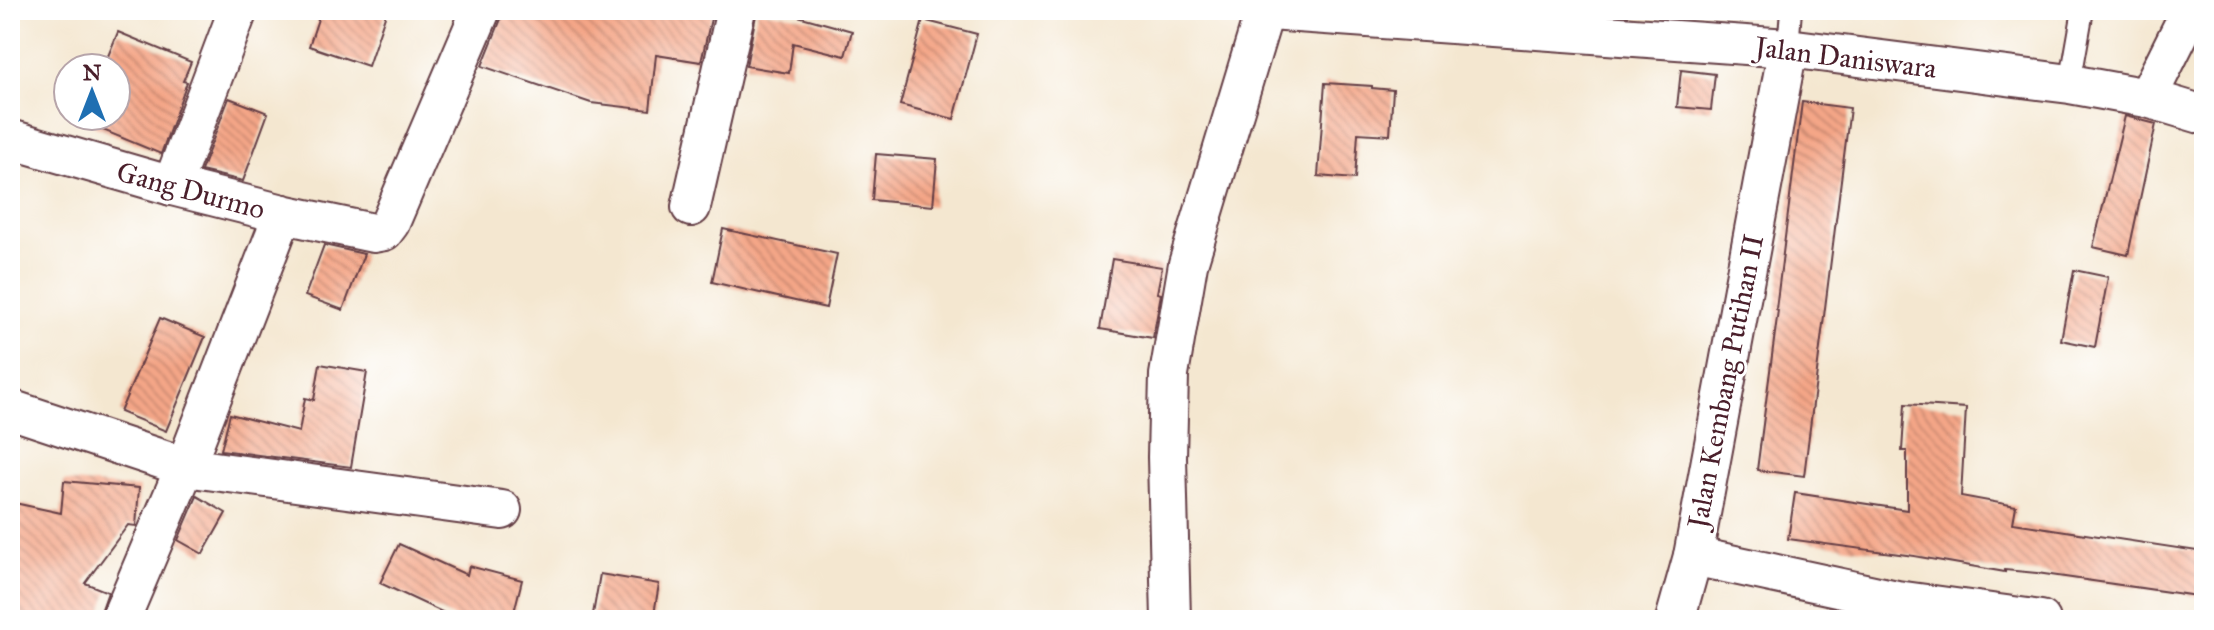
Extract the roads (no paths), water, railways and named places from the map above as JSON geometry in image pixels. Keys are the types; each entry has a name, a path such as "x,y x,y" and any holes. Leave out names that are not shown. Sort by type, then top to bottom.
{"street":[{"path":"172,186 238,10"},
{"name":"Gang Durmo","path":"10,139 172,186 283,214 373,233 384,231 481,10"},
{"path":"691,207 736,10"},
{"name":"Jalan Daniswara","path":"1256,10 1788,48 2070,84 2147,98 2204,115"},
{"path":"1171,620 1167,471 1169,375 1188,264 1265,10"},
{"path":"2147,98 2191,10"},
{"name":"Jalan Kembang Putihan II","path":"1788,48 1693,556 1896,610 2041,620"},
{"path":"120,620 185,467 283,214"},
{"path":"10,409 185,467 502,510"},
{"path":"1675,620 1693,556"}],"lane":[{"path":"1788,48 1791,10"},
{"path":"2070,84 2083,10"}]}
